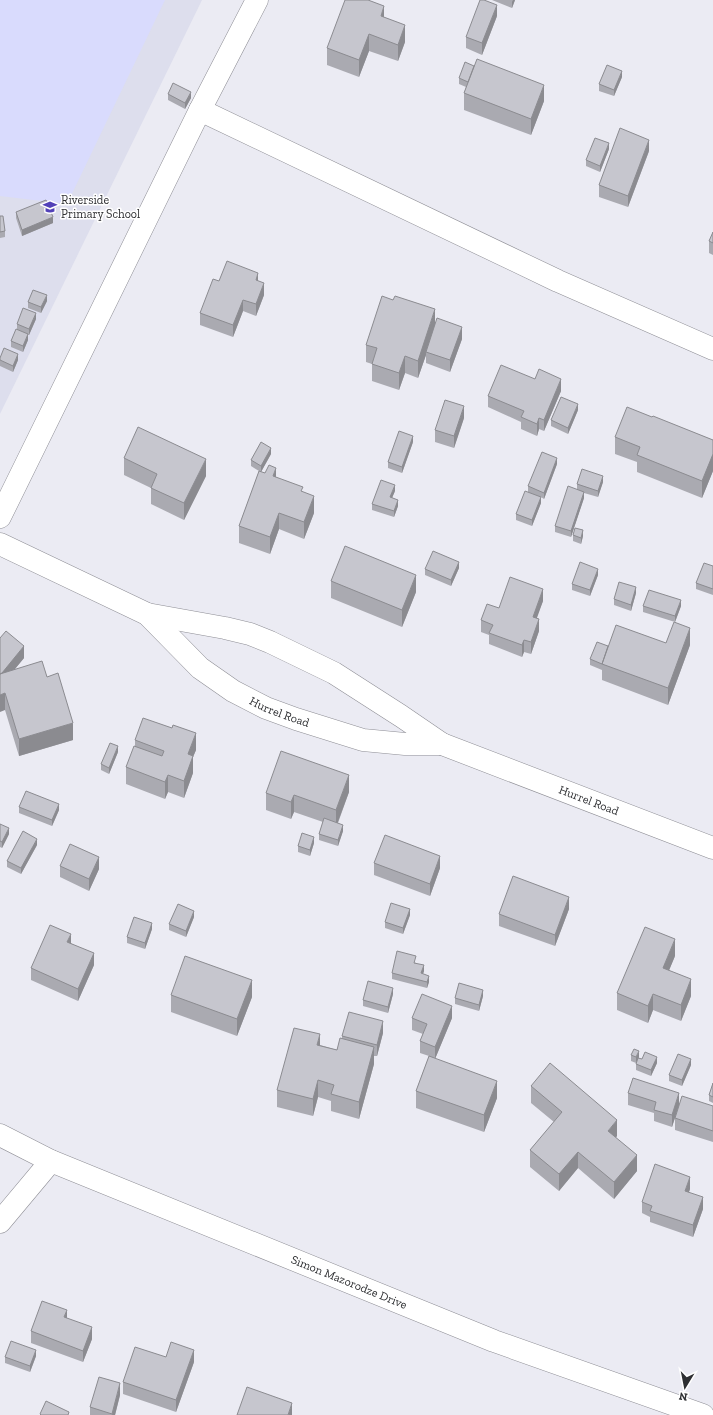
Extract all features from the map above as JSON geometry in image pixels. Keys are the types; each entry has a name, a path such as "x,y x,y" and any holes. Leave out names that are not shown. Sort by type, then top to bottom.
{"street":[{"path":"0,517 200,110 258,0"},
{"path":"200,110 558,281 713,349"},
{"name":"Hurrel Road","path":"0,544 147,614 225,628 250,634 270,642 334,673 442,744 713,848"},
{"name":"Hurrel Road","path":"147,614 200,668 233,691 266,708 363,740 405,744 442,744"},
{"name":"Simon Mazorodze Drive","path":"0,1135 51,1160 494,1341 703,1415"},
{"path":"0,1222 51,1160"}],"shaded area":[{"name":"Riverside Primary School","path":"0,0 202,0 0,414"},
{"path":"0,0 165,0 67,204 0,196"}],"building":[{"path":"345,0 368,0 384,6 381,16 405,25 398,45 369,34 359,60 327,48"},
{"path":"480,0 497,5 482,43 466,37"},
{"path":"477,59 544,85 531,119 464,93"},
{"path":"465,62 474,66 468,82 459,78"},
{"path":"607,65 622,71 614,90 599,84"},
{"path":"173,83 191,92 185,103 168,94"},
{"path":"620,128 649,140 628,196 599,185"},
{"path":"595,138 609,143 600,166 586,160"},
{"path":"46,200 53,217 22,230 16,212"},
{"path":"0,216 3,216 5,231 0,232"},
{"path":"713,232 713,243 709,241"},
{"path":"227,261 258,273 256,280 264,283 256,304 243,300 233,325 200,313 213,279 219,281"},
{"path":"33,290 47,295 41,307 28,302"},
{"path":"382,296 393,300 395,296 435,309 418,361 405,356 399,373 372,364 377,348 366,345"},
{"path":"23,308 36,313 29,329 17,324"},
{"path":"437,318 462,327 450,360 426,352"},
{"path":"16,329 28,334 23,346 11,341"},
{"path":"4,348 18,354 13,366 0,360"},
{"path":"501,365 535,379 539,369 561,379 544,420 539,418 537,424 521,417 524,411 488,396"},
{"path":"561,397 578,404 568,428 551,420"},
{"path":"445,400 464,406 454,436 435,430"},
{"path":"627,407 713,440 713,454 702,481 637,455 640,447 615,437"},
{"path":"138,427 206,459 184,503 151,488 157,474 124,458"},
{"path":"399,431 413,436 402,467 388,462"},
{"path":"261,442 271,448 261,466 251,460"},
{"path":"542,452 557,458 544,493 528,486"},
{"path":"269,465 276,468 273,476 303,487 301,491 314,496 304,522 279,513 270,537 239,526 259,471 265,473"},
{"path":"582,469 603,476 598,491 577,484"},
{"path":"381,480 395,485 390,497 398,500 394,511 372,504"},
{"path":"568,486 584,492 571,531 555,526"},
{"path":"525,491 541,497 532,520 516,514"},
{"path":"575,528 583,530 581,538 573,535"},
{"path":"345,546 416,575 402,610 331,581"},
{"path":"433,551 459,562 451,580 425,569"},
{"path":"580,562 598,569 590,590 572,584"},
{"path":"704,563 713,566 713,589 696,583"},
{"path":"510,577 543,589 533,617 539,619 531,642 524,640 522,645 489,633 493,625 481,620 487,604 499,608"},
{"path":"619,582 636,587 631,605 614,599"},
{"path":"649,590 681,600 675,616 643,606"},
{"path":"674,622 690,628 668,688 602,664 616,625 666,643"},
{"path":"6,631 24,646 0,674 0,638"},
{"path":"597,642 608,646 602,664 590,659"},
{"path":"42,661 47,677 58,673 73,723 19,739 5,693 0,695 0,674"},
{"path":"143,718 172,728 173,725 196,733 188,754 193,756 184,781 168,775 165,782 126,767 134,746 162,756 164,751 135,740"},
{"path":"110,743 118,746 109,768 101,764"},
{"path":"281,751 349,775 336,810 294,795 291,802 266,793"},
{"path":"26,791 59,804 52,820 19,807"},
{"path":"324,818 343,825 338,840 319,834"},
{"path":"0,824 9,828 2,842 0,841"},
{"path":"23,831 37,839 21,868 7,861"},
{"path":"302,833 314,837 310,850 298,846"},
{"path":"385,835 440,856 430,884 374,863"},
{"path":"70,844 99,857 89,879 60,866"},
{"path":"513,876 569,897 555,935 499,914"},
{"path":"391,903 410,909 403,928 385,922"},
{"path":"178,904 194,911 186,931 169,924"},
{"path":"134,917 152,923 145,943 127,937"},
{"path":"50,925 71,934 67,942 94,953 78,989 31,968"},
{"path":"645,927 675,939 663,968 691,979 681,1005 653,994 648,1006 617,993"},
{"path":"397,951 416,956 414,963 424,965 421,973 429,976 427,982 392,973"},
{"path":"185,956 252,980 237,1019 171,995"},
{"path":"368,981 393,988 388,1007 363,1000"},
{"path":"459,983 483,990 479,1005 455,998"},
{"path":"422,994 452,1006 435,1047 420,1041 427,1024 412,1018"},
{"path":"349,1012 383,1021 377,1045 342,1036"},
{"path":"294,1028 320,1034 317,1045 337,1050 340,1038 374,1047 359,1102 331,1094 334,1085 318,1080 313,1099 277,1090"},
{"path":"634,1049 639,1051 636,1057 631,1055"},
{"path":"645,1052 657,1057 651,1070 636,1064 638,1058 642,1059"},
{"path":"678,1054 691,1059 682,1080 669,1075"},
{"path":"429,1056 497,1081 484,1115 416,1091"},
{"path":"550,1063 617,1120 608,1131 637,1155 614,1182 578,1152 559,1174 530,1150 562,1112 531,1086"},
{"path":"633,1078 679,1093 672,1115 654,1110 656,1102 628,1093"},
{"path":"713,1083 713,1097 709,1095"},
{"path":"682,1096 713,1106 713,1131 675,1118"},
{"path":"655,1164 690,1177 685,1191 703,1197 693,1225 650,1211 652,1206 642,1202"},
{"path":"42,1301 67,1310 64,1317 92,1327 83,1351 31,1331"},
{"path":"11,1341 36,1350 30,1366 5,1357"},
{"path":"171,1342 194,1350 176,1400 123,1382 135,1347 166,1357"},
{"path":"99,1377 120,1383 112,1414 90,1407"},
{"path":"247,1387 292,1403 288,1415 237,1415"},
{"path":"46,1401 69,1412 68,1415 41,1415 40,1414"}],"place":[{"name":"Riverside Primary School","path":"50,207"}]}
